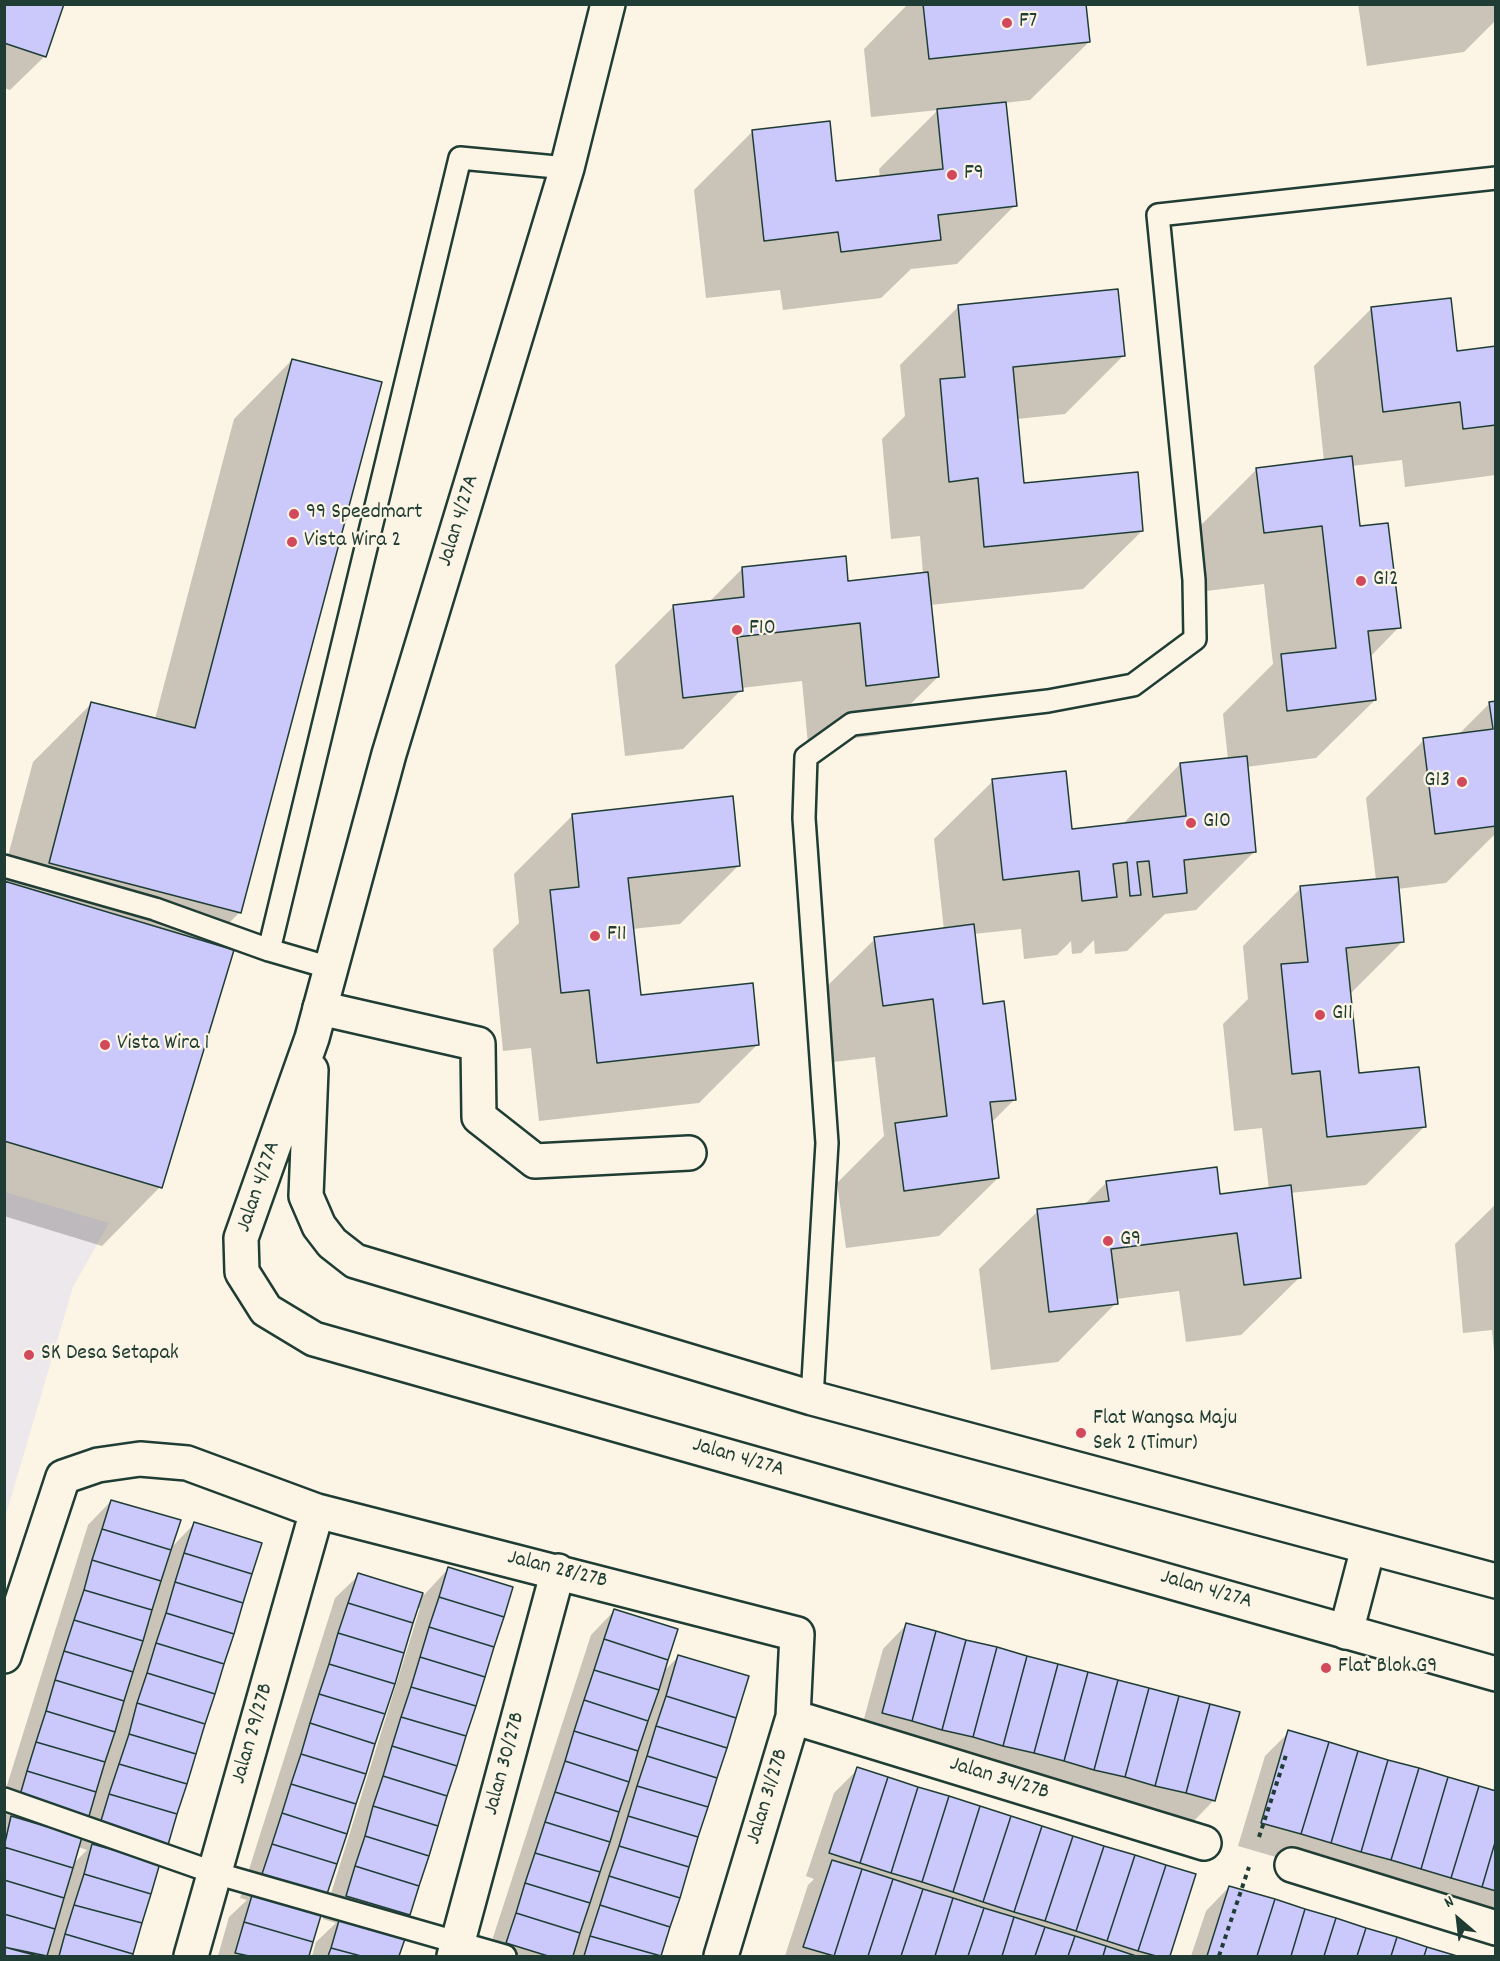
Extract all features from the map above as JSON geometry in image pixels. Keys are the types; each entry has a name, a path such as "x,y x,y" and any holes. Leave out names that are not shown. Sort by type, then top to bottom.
{"street":[{"name":"Jalan 4/27A","path":"608,4 567,168 389,754 316,1023 242,1238 242,1272 266,1310 314,1340 1496,1674"},
{"name":"Jalan 4/27A","path":"316,1023 306,1196 319,1226 332,1243 355,1261 812,1398 1496,1581"},
{"path":"316,1023 478,1044 479,1117 535,1161 689,1153"},
{"name":"Jalan 28/27B","path":"4,1656 63,1477 98,1465 140,1459 187,1463 317,1511 797,1634"},
{"name":"Jalan 29/27B","path":"191,1956 317,1511"},
{"path":"1346,1632 1368,1548"},
{"name":"Jalan 30/27B","path":"455,1950 558,1571"},
{"name":"Jalan 31/27B","path":"721,1956 793,1717 797,1634"},
{"name":"Jalan 34/27B","path":"793,1717 1204,1843"},
{"path":"1292,1865 1496,1928"}],"lane":[{"path":"269,950 460,158 567,168"},
{"path":"812,1398 827,1143 804,818 806,757 852,724 1047,701 1133,685 1195,639 1194,580 1158,215 1496,178"},
{"path":"4,866 155,909 269,950 331,968"},
{"path":"4,1799 215,1873 455,1950 505,1956"}],"shaded area":[{"name":"SK Desa Setapak","path":"5,1192 109,1223 73,1287 5,1518"}],"building":[{"path":"4,4 64,4 46,57 4,43"},
{"name":"F7","path":"923,4 1086,4 1090,42 929,59"},
{"name":"F9","path":"1006,102 1017,206 938,215 941,240 841,252 838,232 764,241 752,130 830,121 836,181 943,169 937,109"},
{"path":"1118,289 1125,356 1013,367 1024,483 1138,472 1143,531 984,547 978,478 949,482 940,379 965,377 958,305"},
{"path":"1451,298 1457,351 1496,346 1496,425 1463,429 1460,402 1383,412 1371,307"},
{"name":"Vista Wira 2","path":"292,359 382,382 241,913 49,863 91,702 195,728"},
{"name":"G12","path":"1352,456 1360,526 1388,523 1401,628 1368,631 1376,700 1287,711 1281,654 1336,648 1322,526 1264,533 1256,468"},
{"name":"F10","path":"846,556 848,581 928,572 939,677 866,686 860,623 737,637 743,691 683,698 673,605 744,597 742,567"},
{"name":"G13","path":"1496,701 1496,826 1435,834 1423,738 1493,729 1489,702"},
{"name":"G10","path":"1247,756 1256,852 1184,860 1187,893 1153,897 1149,861 1137,862 1141,895 1130,896 1127,862 1113,864 1117,897 1082,901 1079,871 1003,880 992,779 1066,771 1072,829 1186,816 1180,763"},
{"name":"F11","path":"733,796 740,866 628,878 641,995 753,983 759,1045 597,1063 589,990 561,993 550,890 579,887 572,814"},
{"name":"G11","path":"1398,877 1404,942 1346,948 1359,1073 1419,1067 1426,1127 1327,1137 1320,1071 1292,1074 1281,964 1308,962 1300,886"},
{"name":"Vista Wira 1","path":"4,881 234,950 162,1188 4,1141"},
{"path":"974,924 983,1004 1004,1001 1016,1100 990,1102 999,1178 904,1191 895,1123 947,1116 933,999 883,1006 874,937"},
{"name":"G9","path":"1217,1167 1220,1194 1291,1185 1301,1278 1244,1285 1237,1233 1111,1249 1118,1304 1049,1312 1037,1209 1109,1201 1106,1181"},
{"path":"111,1500 181,1520 171,1550 102,1529"},
{"path":"194,1522 262,1543 252,1574 184,1553"},
{"path":"102,1529 171,1550 161,1581 92,1560"},
{"path":"184,1553 252,1574 243,1603 175,1582"},
{"path":"92,1560 161,1581 152,1610 84,1590"},
{"path":"448,1567 513,1587 504,1617 439,1597"},
{"path":"358,1573 423,1593 413,1623 348,1603"},
{"path":"175,1582 243,1603 234,1634 166,1613"},
{"path":"84,1590 152,1610 143,1641 74,1620"},
{"path":"439,1597 504,1617 494,1647 429,1627"},
{"path":"348,1603 413,1623 404,1653 338,1633"},
{"path":"614,1609 678,1629 668,1660 604,1639"},
{"path":"166,1613 234,1634 224,1664 156,1643"},
{"path":"74,1620 143,1641 133,1672 64,1651"},
{"path":"906,1623 936,1631 912,1721 882,1713"},
{"path":"429,1627 494,1647 485,1677 420,1657"},
{"path":"936,1631 966,1640 942,1730 912,1721"},
{"path":"338,1633 404,1653 395,1684 329,1664"},
{"path":"604,1639 668,1660 659,1690 594,1670"},
{"path":"966,1640 997,1647 973,1737 942,1730"},
{"path":"156,1643 224,1664 215,1694 147,1673"},
{"path":"997,1647 1027,1656 1003,1746 973,1737"},
{"path":"64,1651 133,1672 124,1701 55,1680"},
{"path":"678,1655 749,1676 736,1718 666,1696"},
{"path":"1027,1656 1058,1664 1034,1753 1003,1746"},
{"path":"420,1657 485,1677 476,1706 411,1687"},
{"path":"329,1664 395,1684 385,1714 319,1694"},
{"path":"1058,1664 1088,1672 1064,1761 1034,1753"},
{"path":"594,1670 659,1690 648,1721 584,1700"},
{"path":"1088,1672 1118,1680 1094,1770 1064,1761"},
{"path":"147,1673 215,1694 205,1724 137,1703"},
{"path":"55,1680 124,1701 115,1732 46,1711"},
{"path":"1118,1680 1149,1688 1125,1777 1094,1770"},
{"path":"411,1687 476,1706 466,1736 401,1717"},
{"path":"1149,1688 1179,1696 1155,1786 1125,1777"},
{"path":"319,1694 385,1714 375,1744 310,1723"},
{"path":"666,1696 736,1718 727,1748 656,1726"},
{"path":"1179,1696 1210,1704 1186,1793 1155,1786"},
{"path":"584,1700 648,1721 638,1751 574,1731"},
{"path":"137,1703 205,1724 196,1754 129,1734"},
{"path":"1210,1704 1240,1712 1215,1801 1186,1793"},
{"path":"46,1711 115,1732 105,1762 36,1742"},
{"path":"401,1717 466,1736 457,1766 392,1746"},
{"path":"310,1723 375,1744 366,1774 301,1754"},
{"path":"656,1726 727,1748 717,1778 647,1756"},
{"path":"1288,1730 1329,1742 1301,1834 1261,1823"},
{"path":"574,1731 638,1751 629,1782 565,1761"},
{"path":"129,1734 196,1754 187,1784 119,1764"},
{"path":"36,1742 105,1762 96,1792 27,1771"},
{"path":"1329,1742 1358,1751 1331,1843 1301,1834"},
{"path":"392,1746 457,1766 447,1796 383,1776"},
{"path":"1358,1751 1388,1760 1361,1852 1331,1843"},
{"path":"301,1754 366,1774 356,1804 291,1784"},
{"path":"647,1756 717,1778 708,1807 637,1786"},
{"path":"1388,1760 1419,1768 1391,1860 1361,1852"},
{"path":"565,1761 629,1782 619,1812 555,1792"},
{"path":"119,1764 187,1784 177,1814 109,1794"},
{"path":"857,1767 888,1777 860,1863 829,1853"},
{"path":"1419,1768 1448,1777 1421,1869 1391,1860"},
{"path":"27,1771 96,1792 87,1823 18,1802"},
{"path":"383,1776 447,1796 438,1826 373,1806"},
{"path":"888,1777 918,1787 891,1873 860,1863"},
{"path":"1448,1777 1479,1786 1451,1878 1421,1869"},
{"path":"291,1784 356,1804 347,1834 282,1813"},
{"path":"637,1786 708,1807 698,1837 628,1816"},
{"path":"1479,1786 1496,1791 1496,1839 1482,1887 1451,1878"},
{"path":"918,1787 949,1796 922,1882 891,1873"},
{"path":"555,1792 619,1812 610,1842 545,1822"},
{"path":"109,1794 177,1814 168,1845 100,1824"},
{"path":"949,1796 980,1806 953,1892 922,1882"},
{"path":"373,1806 438,1826 429,1856 365,1836"},
{"path":"980,1806 1011,1816 983,1902 953,1892"},
{"path":"282,1813 347,1834 337,1864 272,1844"},
{"path":"11,1816 82,1837 73,1868 4,1847"},
{"path":"628,1816 698,1837 689,1867 619,1846"},
{"path":"1011,1816 1042,1826 1014,1912 983,1902"},
{"path":"545,1822 610,1842 600,1872 535,1853"},
{"path":"1042,1826 1073,1836 1045,1921 1014,1912"},
{"path":"365,1836 429,1856 419,1886 355,1866"},
{"path":"1073,1836 1104,1846 1076,1931 1045,1921"},
{"path":"1496,1839 1496,1891 1482,1887"},
{"path":"92,1844 160,1863 151,1894 84,1874"},
{"path":"272,1844 337,1864 327,1894 262,1874"},
{"path":"619,1846 689,1867 680,1898 609,1876"},
{"path":"1104,1846 1135,1855 1107,1941 1076,1931"},
{"path":"4,1847 73,1868 64,1898 4,1880"},
{"path":"535,1853 600,1872 590,1903 525,1883"},
{"path":"1135,1855 1166,1865 1138,1951 1107,1941"},
{"path":"832,1860 862,1869 834,1956 803,1947"},
{"path":"1166,1865 1196,1874 1170,1956 1156,1956 1138,1951"},
{"path":"355,1866 419,1886 410,1915 346,1896"},
{"path":"862,1869 893,1879 868,1956 834,1956"},
{"path":"84,1874 151,1894 142,1923 74,1905"},
{"path":"609,1876 680,1898 670,1927 600,1905"},
{"path":"893,1879 923,1889 901,1956 868,1956"},
{"path":"4,1880 64,1898 55,1929 4,1914"},
{"path":"525,1883 590,1903 580,1933 516,1913"},
{"path":"1229,1886 1275,1899 1257,1956 1207,1956"},
{"path":"923,1889 953,1898 935,1956 901,1956"},
{"path":"253,1892 322,1912 313,1942 244,1922"},
{"path":"953,1898 984,1908 968,1956 935,1956"},
{"path":"1275,1899 1305,1909 1291,1956 1257,1956"},
{"path":"74,1905 142,1923 133,1954 65,1934"},
{"path":"600,1905 670,1927 661,1956 590,1936"},
{"path":"984,1908 1014,1917 1002,1956 968,1956"},
{"path":"1305,1909 1336,1918 1324,1956 1291,1956"},
{"path":"516,1913 580,1933 573,1956 548,1956 506,1943"},
{"path":"4,1914 55,1929 47,1956 4,1947"},
{"path":"340,1917 406,1936 399,1956 361,1956 331,1948"},
{"path":"1014,1917 1045,1927 1035,1956 1002,1956"},
{"path":"1336,1918 1366,1928 1357,1956 1324,1956"},
{"path":"244,1922 313,1942 309,1956 249,1956 235,1953"},
{"path":"1045,1927 1075,1936 1068,1956 1035,1956"},
{"path":"1366,1928 1397,1937 1391,1956 1357,1956"},
{"path":"65,1934 133,1954 133,1956 59,1956"},
{"path":"590,1936 661,1956 584,1956"},
{"path":"1075,1936 1106,1946 1103,1956 1068,1956"},
{"path":"1397,1937 1427,1947 1424,1956 1391,1956"},
{"path":"1106,1946 1136,1956 1103,1956"},
{"path":"4,1947 38,1956 4,1956"},
{"path":"1427,1947 1457,1956 1424,1956"},
{"path":"331,1948 361,1956 328,1956"}],"place":[{"name":"F7","path":"1007,23"},
{"name":"F9","path":"952,175"},
{"name":"99 Speedmart","path":"294,514"},
{"name":"Vista Wira 2","path":"292,542"},
{"name":"G12","path":"1361,581"},
{"name":"F10","path":"737,630"},
{"name":"G13","path":"1462,782"},
{"name":"G10","path":"1191,823"},
{"name":"F11","path":"595,936"},
{"name":"G11","path":"1320,1015"},
{"name":"Vista Wira 1","path":"105,1045"},
{"name":"G9","path":"1108,1241"},
{"name":"SK Desa Setapak","path":"29,1355"},
{"name":"Flat Wangsa Maju Sek 2 (Timur)","path":"1081,1433"},
{"name":"Flat Blok G9","path":"1326,1668"}]}
